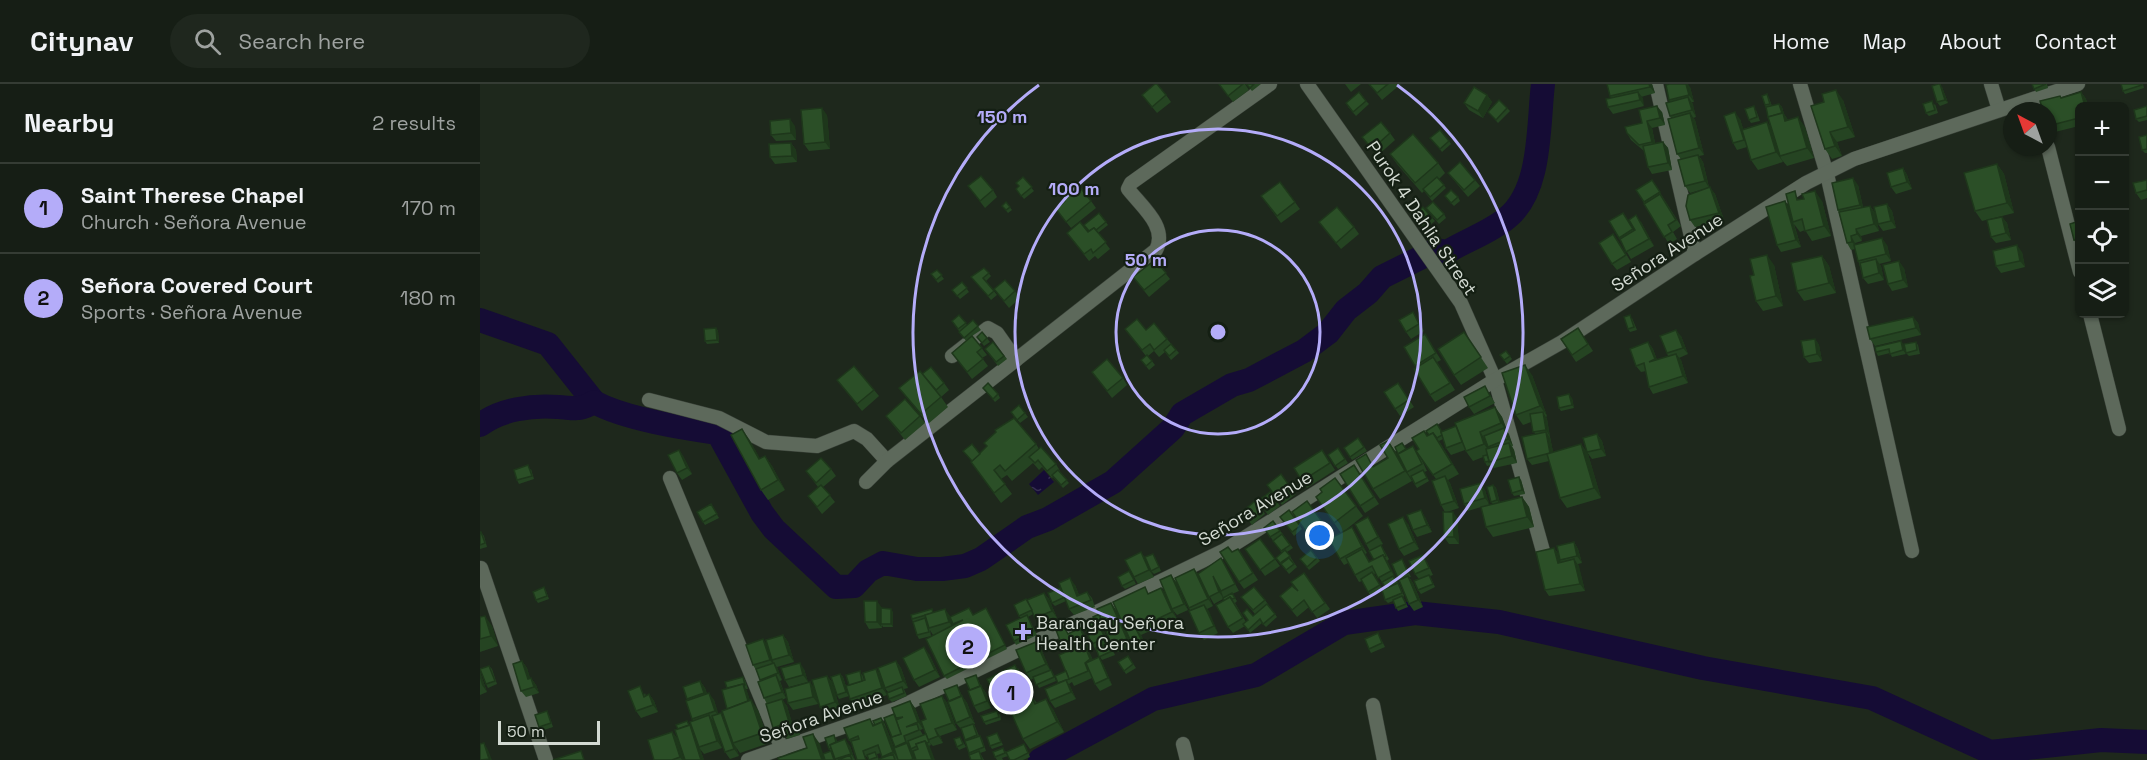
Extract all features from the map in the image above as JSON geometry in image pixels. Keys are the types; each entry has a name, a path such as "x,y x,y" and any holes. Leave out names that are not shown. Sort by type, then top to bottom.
{"street":[{"path":"866,482 887,461 1156,250 1161,240 1161,231 1128,189 1131,183 1270,84"},
{"name":"Purok 4 Dahlia Street","path":"1307,84 1461,303 1495,380 1543,550"},
{"path":"1656,84 1695,254"},
{"path":"1800,84 1827,174 1912,550"},
{"path":"1990,84 1999,110"},
{"name":"Señora Avenue","path":"2043,102 2078,84"},
{"name":"Señora Avenue","path":"748,760 898,708 1225,550 1495,380 1562,342 1806,183 1854,159 2003,109"},
{"path":"2050,156 2077,264"},
{"path":"2091,318 2119,429"},
{"path":"952,356 988,328 997,333 1016,360"},
{"path":"649,400 719,418 766,442 817,446 854,431 867,439 887,461"},
{"path":"670,478 782,749"},
{"path":"481,568 546,760"},
{"path":"1373,705 1384,760"},
{"path":"1183,744 1187,760"}],"water":[{"path":"1044,470 1054,482 1038,495 1029,484"}],"building":[{"path":"1155,84 1166,95 1152,107 1142,95"},
{"path":"1219,84 1243,84 1228,96"},
{"path":"1369,84 1388,84 1377,93"},
{"path":"1607,84 1649,84 1650,87 1610,96"},
{"path":"1686,84 1689,95 1669,100 1666,85"},
{"path":"1940,84 1945,100 1937,102 1932,86"},
{"path":"2032,84 2046,84 2034,89"},
{"path":"2121,84 2142,84 2142,85 2123,91"},
{"path":"1474,87 1487,95 1478,111 1464,103"},
{"path":"1836,90 1848,127 1830,132 1835,146 1825,149 1811,106 1824,102 1822,94"},
{"path":"1359,92 1366,101 1353,112 1346,103"},
{"path":"1638,92 1640,100 1608,107 1606,99"},
{"path":"2081,92 2084,102 2075,102 2075,119 2057,124 2057,102 2040,101 2060,96 2061,98"},
{"path":"1767,94 1770,104 1765,105 1762,96"},
{"path":"1688,97 1692,110 1670,116 1666,103"},
{"path":"1499,100 1507,108 1496,120 1488,112"},
{"path":"1932,101 1935,110 1926,113 1923,104"},
{"path":"1779,104 1782,113 1768,117 1766,107"},
{"path":"1657,106 1660,118 1647,121 1652,142 1639,145 1627,133 1625,127 1642,123 1639,110"},
{"path":"1754,106 1757,117 1749,120 1745,109"},
{"path":"2147,106 2147,116 2136,119 2134,110"},
{"path":"822,108 825,142 804,144 801,110"},
{"path":"1735,112 1744,140 1733,143 1724,116"},
{"path":"1690,113 1699,148 1677,154 1668,119"},
{"path":"1783,113 1785,121 1798,117 1807,148 1780,156 1768,117"},
{"path":"790,119 791,133 771,135 770,121"},
{"path":"1381,122 1390,133 1372,149 1362,137"},
{"path":"1767,122 1776,152 1751,160 1742,130"},
{"path":"1440,130 1449,141 1440,149 1430,138"},
{"path":"1413,134 1438,163 1415,183 1390,154"},
{"path":"2147,135 2147,149 2142,150 2139,137"},
{"path":"1663,142 1668,163 1648,167 1643,146"},
{"path":"791,143 792,156 770,157 769,144"},
{"path":"1698,155 1705,181 1685,186 1678,160"},
{"path":"1460,162 1475,180 1464,190 1448,173"},
{"path":"1997,164 2007,203 1975,211 1964,173"},
{"path":"1903,168 1907,182 1891,187 1887,173"},
{"path":"981,176 993,190 980,201 968,186"},
{"path":"1023,177 1032,187 1021,196 1016,189 1019,186 1016,183"},
{"path":"1437,177 1444,185 1430,197 1423,189"},
{"path":"1853,178 1860,205 1838,210 1832,183"},
{"path":"1652,180 1660,192 1644,202 1636,190"},
{"path":"2147,180 2147,190 2136,193 2133,183"},
{"path":"1280,182 1295,202 1277,216 1261,196"},
{"path":"1078,185 1091,201 1066,222 1056,209 1065,201 1063,197"},
{"path":"1710,187 1719,213 1690,220 1686,206 1688,195"},
{"path":"1451,190 1458,197 1451,203 1445,196"},
{"path":"1795,191 1797,200 1804,199 1802,194 1815,191 1824,226 1805,231 1802,219 1793,222 1786,194"},
{"path":"1660,194 1676,220 1668,225 1672,232 1664,237 1644,204"},
{"path":"1785,201 1796,240 1777,245 1766,207"},
{"path":"1006,202 1010,207 1006,210 1002,206"},
{"path":"1433,202 1444,214 1437,220 1426,208"},
{"path":"1887,204 1891,221 1878,224 1874,207"},
{"path":"1870,206 1874,224 1856,229 1857,234 1851,236 1852,242 1847,243 1839,212"},
{"path":"1337,207 1354,227 1336,243 1319,222"},
{"path":"1423,207 1432,218 1423,226 1414,215"},
{"path":"1099,213 1106,222 1096,230 1094,228 1089,231 1084,225"},
{"path":"1623,213 1633,229 1619,238 1609,221"},
{"path":"1636,215 1649,239 1626,252 1620,239 1635,230 1629,220"},
{"path":"2002,217 2006,233 1991,237 1987,220"},
{"path":"1080,222 1088,232 1094,228 1106,242 1093,253 1091,249 1084,254 1067,233"},
{"path":"2075,222 2075,240 2074,240 2070,224"},
{"path":"1613,234 1626,255 1612,264 1599,243"},
{"path":"1882,238 1886,254 1858,261 1854,245"},
{"path":"2017,245 2020,261 1996,266 1993,251"},
{"path":"1767,255 1776,296 1756,301 1750,276 1754,275 1750,259"},
{"path":"1822,256 1829,283 1797,291 1791,263"},
{"path":"1876,259 1879,273 1863,278 1860,263"},
{"path":"1155,260 1166,273 1144,290 1133,277"},
{"path":"1899,261 1903,280 1888,284 1883,265"},
{"path":"984,268 989,273 983,278 994,291 988,296 971,277"},
{"path":"937,270 942,275 936,280 931,274"},
{"path":"1005,280 1015,291 1004,301 994,289"},
{"path":"962,282 967,288 957,296 952,290"},
{"path":"1413,312 1419,324 1406,332 1399,320"},
{"path":"959,315 966,323 958,329 952,321"},
{"path":"1630,315 1634,327 1628,329 1624,317"},
{"path":"1913,317 1916,328 1870,339 1867,327"},
{"path":"1137,319 1146,330 1154,323 1167,339 1154,350 1150,344 1142,350 1125,329"},
{"path":"973,320 978,326 964,338 959,332"},
{"path":"716,328 717,340 705,341 704,329"},
{"path":"1578,328 1588,344 1572,355 1561,339"},
{"path":"1676,330 1683,348 1667,353 1660,336"},
{"path":"982,332 987,338 982,343 977,337"},
{"path":"1464,332 1481,357 1454,375 1438,349"},
{"path":"1425,334 1436,353 1415,366 1404,347"},
{"path":"972,336 982,348 977,352 983,359 967,372 952,353"},
{"path":"1815,339 1817,354 1804,357 1801,341"},
{"path":"1901,341 1903,350 1890,354 1889,349 1876,352 1875,347"},
{"path":"993,342 1004,356 996,362 985,349"},
{"path":"1648,342 1655,359 1649,362 1676,354 1683,376 1649,387 1644,363 1636,366 1630,349"},
{"path":"1916,342 1917,350 1906,353 1904,344"},
{"path":"1171,344 1176,350 1169,356 1164,350"},
{"path":"1506,351 1510,356 1504,360 1500,355"},
{"path":"1147,355 1152,361 1146,366 1141,360"},
{"path":"1433,357 1450,383 1430,395 1414,369"},
{"path":"1107,359 1123,378 1107,391 1092,372"},
{"path":"1525,365 1540,406 1516,415 1502,373"},
{"path":"854,366 874,390 857,404 837,380"},
{"path":"931,367 944,383 936,390 922,374"},
{"path":"920,371 941,397 921,414 899,388"},
{"path":"988,383 998,394 993,399 983,388"},
{"path":"1398,383 1409,400 1395,409 1384,392"},
{"path":"1485,386 1490,396 1469,407 1464,397"},
{"path":"1569,394 1572,405 1559,408 1557,397"},
{"path":"905,399 920,416 901,433 886,416"},
{"path":"1019,405 1025,413 1017,420 1011,412"},
{"path":"1495,407 1501,423 1480,432 1484,444 1466,451 1455,423"},
{"path":"1543,412 1546,430 1533,432 1530,414"},
{"path":"1014,418 1036,444 1005,471 1000,465 994,470 1005,484 994,493 971,462 987,446 984,443 996,432 995,430"},
{"path":"1437,424 1442,435 1437,438 1433,433 1429,435 1426,431"},
{"path":"1456,426 1462,442 1446,448 1441,432"},
{"path":"1504,428 1508,439 1488,447 1484,436"},
{"path":"742,429 759,459 765,456 778,480 761,490 731,435"},
{"path":"1424,431 1427,436 1433,433 1452,464 1433,475 1416,451 1419,449 1412,438"},
{"path":"1546,432 1550,453 1527,459 1522,437"},
{"path":"1597,434 1601,449 1587,452 1583,438"},
{"path":"1358,438 1364,447 1350,457 1344,448"},
{"path":"1388,441 1405,471 1373,489 1356,460 1366,454 1373,467 1388,458 1380,445"},
{"path":"1402,443 1406,449 1398,454 1395,447"},
{"path":"1509,443 1512,456 1489,462 1486,449"},
{"path":"972,444 980,454 972,461 963,451"},
{"path":"1581,444 1594,488 1560,498 1547,454"},
{"path":"1413,446 1422,464 1407,472 1398,454"},
{"path":"1041,447 1056,464 1047,471 1038,460 1035,463 1029,457"},
{"path":"1338,448 1345,459 1335,466 1328,455"},
{"path":"679,450 687,468 677,473 668,455"},
{"path":"1322,450 1330,463 1302,481 1294,468"},
{"path":"1487,455 1489,461 1485,462 1483,456"},
{"path":"821,458 831,469 816,483 806,471"},
{"path":"528,465 532,476 517,480 514,470"},
{"path":"1354,465 1374,497 1360,506 1340,474"},
{"path":"1058,470 1067,480 1061,485 1052,475"},
{"path":"1423,470 1427,478 1415,484 1411,476"},
{"path":"1281,474 1291,488 1277,498 1267,485"},
{"path":"1445,476 1454,501 1441,505 1432,481"},
{"path":"1519,477 1522,490 1512,493 1508,480"},
{"path":"1335,478 1356,506 1334,523 1316,497 1322,492 1320,489"},
{"path":"1481,483 1485,498 1464,504 1460,489"},
{"path":"821,485 830,495 817,507 808,496"},
{"path":"1493,485 1497,500 1491,502 1487,487"},
{"path":"1270,492 1278,502 1266,511 1258,501"},
{"path":"1522,497 1527,517 1486,527 1481,507"},
{"path":"1255,501 1262,511 1249,521 1242,512"},
{"path":"1307,501 1323,523 1308,534 1292,512"},
{"path":"711,504 717,514 703,522 697,512"},
{"path":"1289,510 1300,526 1292,532 1280,517"},
{"path":"1421,510 1427,525 1413,530 1407,515"},
{"path":"1443,512 1453,512 1454,537 1444,537"},
{"path":"1368,517 1378,537 1366,544 1355,524"},
{"path":"1403,517 1414,542 1399,549 1388,524"},
{"path":"1273,521 1280,531 1270,537 1264,528"},
{"path":"1352,527 1362,547 1340,559 1329,539"},
{"path":"480,532 485,543 480,545"},
{"path":"1282,534 1290,545 1281,551 1273,541"},
{"path":"1260,539 1275,559 1260,570 1245,549"},
{"path":"1574,542 1577,556 1560,560 1557,546"},
{"path":"1381,545 1386,556 1383,555 1374,560 1369,551"},
{"path":"1228,547 1232,552 1238,549 1253,573 1239,582 1220,552"},
{"path":"1554,548 1558,563 1574,559 1580,584 1545,590 1536,552"},
{"path":"1362,549 1369,562 1383,555 1391,571 1378,578 1372,566 1355,575 1346,558"},
{"path":"1285,550 1290,556 1280,563 1276,558"},
{"path":"1311,550 1317,558 1307,567 1300,559"},
{"path":"1141,552 1149,570 1134,577 1125,560"},
{"path":"1153,554 1159,567 1151,571 1145,557"},
{"path":"1423,555 1429,568 1415,574 1409,561"},
{"path":"1221,558 1235,584 1221,591 1213,576 1219,592 1209,597 1198,574"},
{"path":"1289,558 1294,564 1286,570 1281,564"},
{"path":"1402,559 1408,573 1398,578 1392,564"},
{"path":"1194,569 1208,599 1189,608 1175,578"},
{"path":"1129,571 1134,580 1122,586 1118,577"},
{"path":"1372,572 1380,585 1368,592 1361,579"},
{"path":"1304,573 1325,603 1312,612 1304,600 1292,610 1280,596 1292,586 1298,591 1291,582"},
{"path":"1171,575 1184,604 1172,609 1160,580"},
{"path":"1429,575 1433,584 1418,590 1414,581"},
{"path":"1393,576 1396,581 1385,587 1382,582"},
{"path":"1408,576 1418,600 1409,604 1399,580"},
{"path":"1070,578 1077,596 1087,592 1091,600 1069,609 1059,583"},
{"path":"1398,583 1402,593 1385,600 1382,590"},
{"path":"544,587 547,596 536,600 533,592"},
{"path":"1145,587 1148,594 1161,588 1172,612 1136,629 1142,641 1133,646 1113,602"},
{"path":"1254,587 1265,600 1253,610 1241,597"},
{"path":"1060,588 1065,597 1052,603 1048,593"},
{"path":"1044,593 1052,611 1035,618 1027,600"},
{"path":"1232,593 1235,598 1230,597 1224,601 1223,598"},
{"path":"1402,596 1406,604 1396,608 1393,600"},
{"path":"1230,597 1243,618 1228,627 1216,605"},
{"path":"1026,599 1032,610 1019,616 1014,605"},
{"path":"864,601 877,601 877,622 865,622"},
{"path":"1111,603 1127,639 1112,646 1097,609"},
{"path":"1267,604 1275,614 1263,624 1260,619 1248,630 1243,624 1248,620 1243,613 1247,609 1253,616"},
{"path":"1204,605 1214,626 1199,633 1189,611"},
{"path":"881,608 891,609 891,624 881,624"},
{"path":"969,608 973,615 986,608 1005,645 944,676 926,639 963,620 953,624 950,617"},
{"path":"932,609 933,613 912,619 911,615"},
{"path":"945,609 949,622 929,628 925,615"},
{"path":"1099,614 1101,620 1098,622 1093,617"},
{"name":"Barangay Señora Health Center","path":"1027,615 1034,631 1014,641 1006,625"},
{"path":"485,616 491,636 480,639 480,617"},
{"path":"925,618 929,632 917,635 913,622"},
{"path":"1096,619 1105,638 1092,644 1083,624"},
{"path":"1064,627 1068,634 1080,628 1086,642 1064,651 1056,630"},
{"path":"1378,633 1382,643 1369,649 1365,639"},
{"path":"783,635 789,655 772,660 766,640"},
{"path":"763,639 770,660 753,665 746,645"},
{"path":"1036,642 1046,664 1026,673 1016,650"},
{"path":"1109,643 1112,651 1099,657 1096,648"},
{"path":"1084,644 1090,659 1085,663 1088,671 1069,679 1059,655"},
{"path":"924,647 935,670 914,680 903,658"},
{"path":"1128,656 1133,664 1124,671 1118,662"},
{"path":"1099,657 1108,678 1095,684 1086,663"},
{"path":"522,661 528,679 531,678 534,687 521,691 513,664"},
{"path":"896,661 903,681 885,688 878,668"},
{"path":"774,663 778,673 760,680 756,669"},
{"path":"800,663 803,675 785,680 781,668"},
{"path":"1015,665 1029,693 1007,704 1009,709 1002,712 987,679"},
{"path":"489,666 495,681 486,684 480,669"},
{"path":"876,669 882,688 850,699 846,686 865,680 863,673"},
{"path":"1051,670 1054,677 1036,685 1033,677"},
{"path":"860,671 862,681 849,685 846,675"},
{"path":"1066,671 1069,679 1058,683 1055,676"},
{"path":"840,674 846,692 837,695 831,677"},
{"path":"776,675 782,692 764,698 758,682"},
{"path":"976,675 980,686 970,690 965,679"},
{"path":"827,676 835,702 820,707 812,680"},
{"path":"743,677 744,686 743,684 727,688 725,682"},
{"path":"1066,680 1071,692 1050,701 1045,689"},
{"path":"700,681 704,693 687,699 683,687"},
{"path":"810,682 813,697 788,703 785,689"},
{"path":"743,684 748,701 727,709 722,690"},
{"path":"957,685 961,696 949,701 944,690"},
{"path":"640,686 644,697 649,694 653,705 636,711 628,691"},
{"path":"981,686 987,701 974,706 968,691"},
{"path":"902,687 904,693 889,699 887,693"},
{"path":"709,693 715,711 692,719 686,701"},
{"path":"1030,693 1035,704 1046,699 1057,722 1023,739 1007,704"},
{"path":"942,696 952,723 935,729 938,736 928,740 921,721 926,719 920,704"},
{"path":"962,696 970,717 956,723 948,702"},
{"path":"782,699 789,722 773,728 766,704"},
{"path":"751,700 762,733 733,743 722,711"},
{"path":"910,701 918,722 906,727 917,724 919,730 904,736 906,742 895,747 891,737 901,734 896,720 903,717 896,718 892,708"},
{"path":"547,711 551,723 539,727 535,715"},
{"path":"997,711 999,717 984,722 981,716"},
{"path":"721,713 734,749 725,752 712,716"},
{"path":"894,714 901,734 892,737 884,718"},
{"path":"709,715 717,741 699,747 690,722"},
{"path":"881,718 884,724 882,722 875,725 873,721"},
{"path":"870,719 873,726 882,722 893,752 882,757 878,745 863,751 866,760 857,760 851,741 859,739 858,736 849,740 844,728"},
{"path":"687,721 689,725 678,729 676,725"},
{"path":"973,724 977,735 965,740 961,728"},
{"path":"690,725 701,760 685,760 675,730"},
{"path":"796,726 798,731 784,736 782,730"},
{"path":"672,732 680,757 672,760 654,760 648,740"},
{"path":"997,733 1001,742 990,746 987,737"},
{"path":"813,734 822,760 779,760 778,758 807,748 803,737"},
{"path":"926,734 929,742 916,744 917,746 911,749 908,741"},
{"path":"834,735 836,742 830,745 829,749 825,738"},
{"path":"980,736 984,747 969,753 965,741"},
{"path":"960,737 963,744 957,747 954,739"},
{"path":"845,739 851,754 835,759 830,745"},
{"path":"925,741 932,760 916,760 913,751 918,749 916,744"},
{"path":"484,743 489,759 480,760 480,744"},
{"path":"907,743 913,759 898,760 894,748"},
{"path":"1024,744 1028,753 1010,760 1006,752"},
{"path":"1003,748 1005,753 995,757 993,752"},
{"path":"581,751 584,760 553,760"},
{"path":"831,751 834,760 825,760 823,754"},
{"path":"979,751 982,760 971,760 969,755"},
{"path":"875,752 877,757 869,760 867,755"},
{"path":"893,754 895,760 879,760 879,759"},
{"path":"850,755 852,760 838,760"}],"waterway":[{"path":"480,425 497,415 517,409 577,408 594,402 638,418 718,433 762,513 774,529 836,587 854,586 868,571 883,563 917,569 965,566 981,559 1027,527 1048,519 1113,482 1173,428 1182,414 1232,385 1249,380 1304,351 1328,333 1346,310 1368,293 1382,277 1436,250 1447,252 1507,218 1527,191 1532,174 1539,137 1543,84"},
{"path":"480,320 548,344 594,402"},
{"path":"1040,760 1153,699 1256,675 1344,623 1415,613 1499,622 1703,668 1872,698 1990,752 2101,740 2147,742"}],"place":[{"name":"Barangay Señora Health Center","path":"1023,632"},
{"name":"Señora Covered Court","path":"968,646"},
{"name":"Saint Therese Chapel","path":"1011,692"}]}
